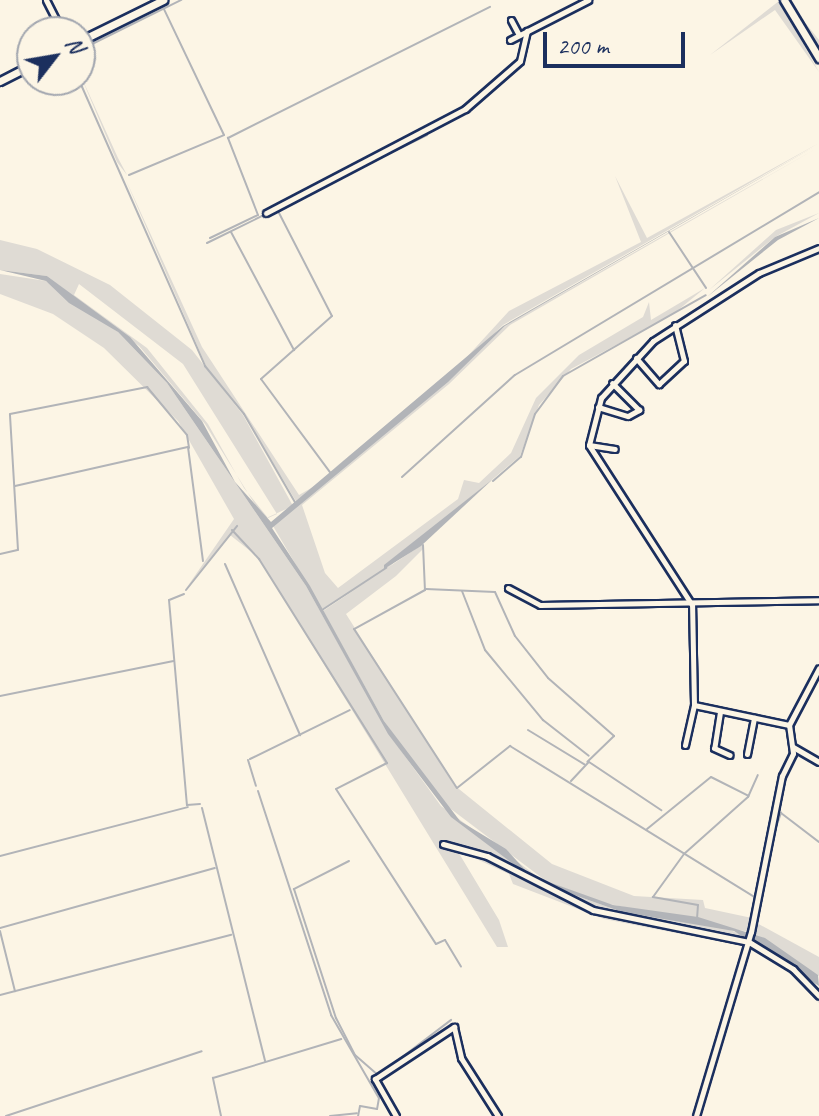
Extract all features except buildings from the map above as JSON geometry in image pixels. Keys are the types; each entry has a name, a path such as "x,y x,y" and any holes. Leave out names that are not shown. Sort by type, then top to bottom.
{"main road":[{"path":"96,33 163,0"},
{"path":"784,0 819,58"}],"street":[{"path":"510,40 588,0"},
{"path":"511,20 519,35"},
{"path":"266,213 465,109 520,61 527,31"},
{"path":"685,745 694,705 692,605 589,445 598,407 612,383 675,325 759,273 819,248"},
{"path":"636,358 659,384 684,361 675,325"},
{"path":"598,407 628,416 639,410 612,383"},
{"path":"589,445 615,449"},
{"path":"508,588 540,605 692,605 819,600"},
{"path":"696,1116 750,937 793,747 789,725 819,668"},
{"path":"694,705 789,725"},
{"path":"720,712 714,748 730,755"},
{"path":"747,754 754,718"},
{"path":"793,747 818,760"},
{"path":"443,844 487,856 593,910 750,937 793,969 819,996"},
{"path":"396,1116 375,1079 454,1027 461,1058 498,1116"}],"shaded area":[{"path":"787,0 819,40 819,52"},
{"path":"779,1 819,72 775,10 710,55"},
{"path":"89,96 127,175 117,162"},
{"path":"819,143 503,325 449,378 331,471 465,359 509,311 641,242 615,176 647,238"},
{"path":"819,144 505,326 448,382 272,528 310,586 384,721 460,821 506,849 528,873 546,881 613,905 698,917 765,938 818,975 819,986 734,931 622,912 552,887 524,872 451,817 388,734 306,586 167,383 118,332 69,303 46,281 0,270 47,276 130,337 202,421 235,482 271,522 503,326"},
{"path":"819,147 510,325 449,384 302,505 325,573 338,588 458,499 464,480 479,483 511,453 536,398 579,355 643,317 649,302 651,320 705,288 672,315 571,369 539,405 520,456 376,578 322,609 273,526 508,324"},
{"path":"125,178 202,347 299,495 332,476 297,503 244,414 206,366"},
{"path":"819,213 775,237 709,290 776,230"},
{"path":"819,218 778,240 707,297 775,237"},
{"path":"0,240 37,249 110,285 192,350 243,415 293,506 277,513 183,364 79,284 74,295 147,348 208,424 237,475 205,424 139,346 47,276 0,270"},
{"path":"0,274 46,281 118,332 167,383 306,586 389,734 441,806 552,887 622,912 725,928 748,937 743,946 604,919 513,884 509,874 457,850 499,920 508,947 497,947 259,558 230,535 185,590 234,519 178,421 104,348 53,314 0,294"},
{"path":"493,479 421,546 384,569 384,565"},
{"path":"247,492 268,517 264,519"},
{"path":"423,544 424,548 396,576 346,614 454,785 552,864 634,896 703,900 705,908 752,918 749,932 604,903 546,881 443,803 384,721 323,611"},
{"path":"755,922 819,957 819,976 752,933"},
{"path":"751,939 815,981 819,1003 784,965 749,945"}],"waterway":[{"path":"96,42 181,0"},
{"path":"210,238 258,215 228,138 490,7"},
{"path":"129,175 224,135 164,9"},
{"path":"86,96 205,366 244,414 296,504"},
{"path":"207,243 427,135"},
{"path":"402,477 515,375 819,192"},
{"path":"278,211 332,316 261,379 332,475"},
{"path":"231,232 294,350"},
{"path":"669,232 706,288"},
{"path":"493,481 521,457 535,414 563,376 706,295"},
{"path":"0,554 18,550 10,414 147,387 187,435 189,448"},
{"path":"15,486 188,447 203,561"},
{"path":"186,590 237,526"},
{"path":"232,530 259,559 387,763 336,789 436,944 445,940 461,967"},
{"path":"423,545 425,590 354,629 457,788 510,746 756,898"},
{"path":"225,564 300,735"},
{"path":"322,610 386,568"},
{"path":"426,589 495,592 515,636 548,678 614,736 587,762"},
{"path":"462,591 485,650 543,720 589,756"},
{"path":"184,594 169,600 187,805 200,804"},
{"path":"0,696 173,661"},
{"path":"250,759 350,710"},
{"path":"528,730 584,764"},
{"path":"248,760 256,786"},
{"path":"571,781 589,762 661,810"},
{"path":"697,919 698,905 653,897 684,854 748,797 758,775"},
{"path":"647,829 711,777 749,796"},
{"path":"258,791 331,1015 379,1098 377,1109 360,1106 358,1116"},
{"path":"0,856 188,807"},
{"path":"202,808 265,1061"},
{"path":"772,839 781,813 819,842"},
{"path":"349,861 294,889 336,1018 355,1055 378,1075"},
{"path":"0,928 215,868"},
{"path":"0,931 15,991"},
{"path":"0,995 231,935"},
{"path":"393,1064 451,1020"},
{"path":"221,1116 213,1078 341,1039"},
{"path":"6,1116 202,1051"},
{"path":"330,1116 357,1113"}]}
